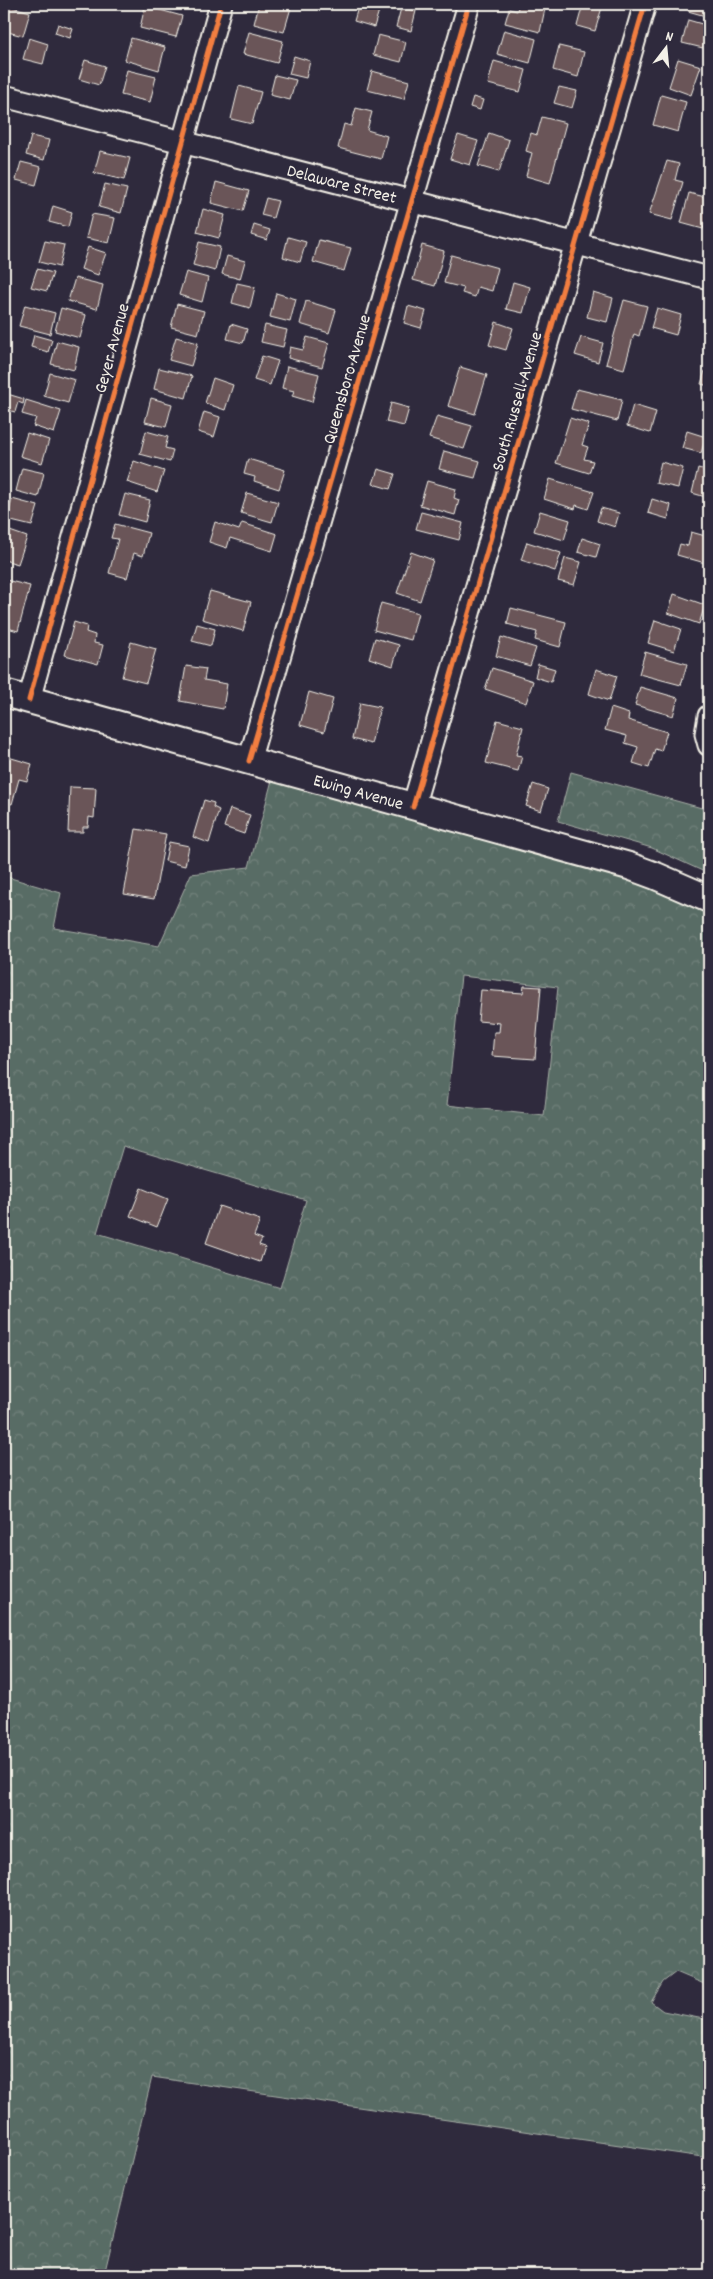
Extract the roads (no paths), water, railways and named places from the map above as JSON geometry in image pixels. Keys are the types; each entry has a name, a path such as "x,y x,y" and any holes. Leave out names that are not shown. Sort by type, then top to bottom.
{"street":[{"name":"Geyer Avenue","path":"29,700 221,4"},
{"name":"Queensboro Avenue","path":"249,761 469,4"},
{"name":"South Russell Avenue","path":"413,806 645,4"},
{"name":"Delaware Street","path":"4,96 182,144 709,278"},
{"name":"Ewing Avenue","path":"4,693 628,866 709,899"},
{"path":"708,744 706,734 709,716"}]}
